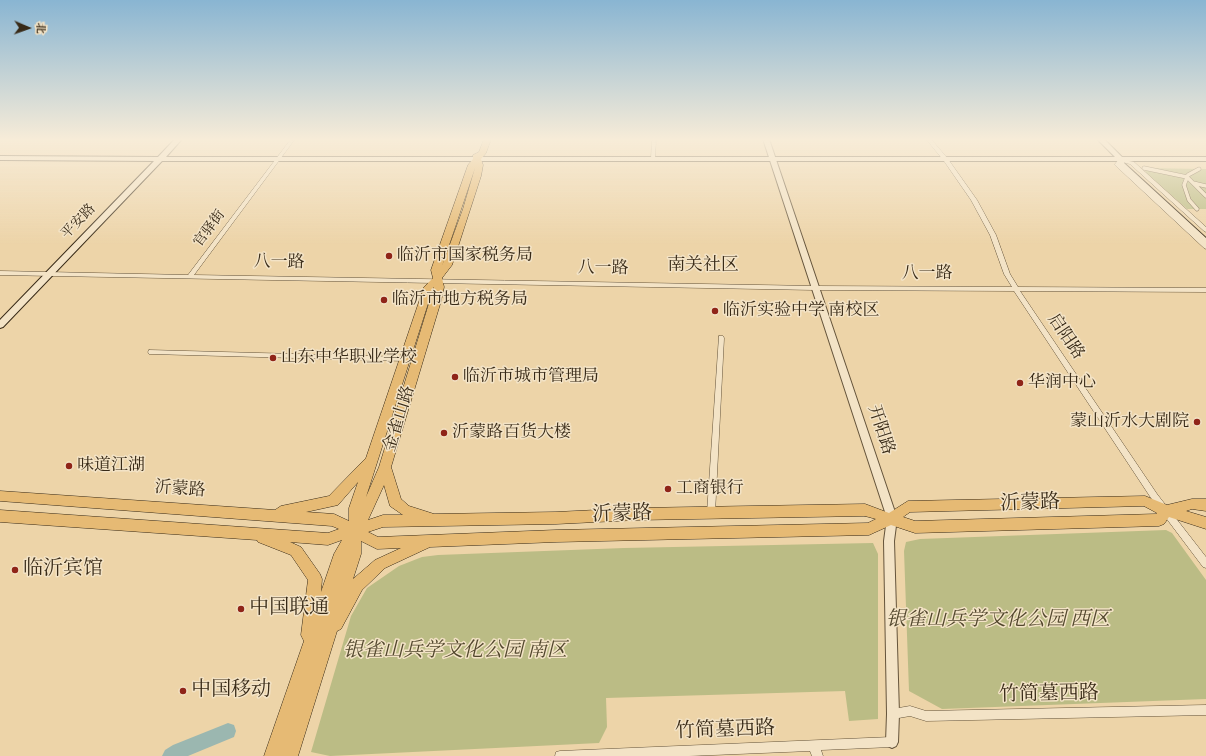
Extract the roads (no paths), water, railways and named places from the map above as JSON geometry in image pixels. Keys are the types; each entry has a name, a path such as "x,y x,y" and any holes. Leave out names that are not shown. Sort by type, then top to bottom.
{"main road":[{"name":"平安路","path":"0,325 145,174"},
{"name":"金雀山路","path":"355,531 356,508 429,287 447,265 477,174"},
{"path":"1132,174 1206,242"},
{"path":"1137,174 1206,236"},
{"name":"金雀山路","path":"289,756 341,554 368,508 385,467 407,400 436,301 439,287 436,280"},
{"path":"268,515 334,501 372,459"},
{"path":"385,467 395,502 405,510 441,520"},
{"name":"沂蒙路","path":"0,496 334,520 377,543 432,540 869,529 892,518 908,507 1026,503 1145,501 1166,511 1206,523"},
{"name":"沂蒙路","path":"0,516 328,539 383,521 637,514 865,510 915,527 1159,520 1166,511 1192,504 1206,505"},
{"path":"253,534 296,551 315,579 315,653"},
{"path":"315,653 357,585 380,564 432,540"},
{"name":"金雀山路","path":"273,756 315,653"}],"street":[{"name":"官驿街","path":"190,276 267,174"},
{"name":"开阳路","path":"778,174 892,518 889,541 893,714 892,742"},
{"name":"启阳路","path":"956,174 974,200 993,235 1001,262 1015,289 1152,492 1206,564"},
{"path":"1128,174 1206,247"},
{"path":"1144,174 1206,230"},
{"path":"1174,174 1187,177 1206,196"},
{"path":"1191,174 1187,177 1184,190 1189,200 1197,209"},
{"path":"1192,183 1206,186"},
{"name":"八一路","path":"0,273 815,288 1206,290"},
{"path":"711,513 721,338"},
{"path":"151,352 405,359"},
{"name":"竹简墓西路","path":"893,714 910,711 926,716 1206,710"},
{"name":"竹简墓西路","path":"560,756 816,751 892,742"}],"waterway":[{"path":"171,756 179,751 228,731"}],"place":[{"name":"临沂市国家税务局","path":"389,256"},
{"name":"临沂市地方税务局","path":"384,300"},
{"name":"临沂实验中学 南校区","path":"715,311"},
{"name":"山东中华职业学校","path":"273,358"},
{"name":"临沂市城市管理局","path":"455,377"},
{"name":"华润中心","path":"1020,383"},
{"name":"蒙山沂水大剧院","path":"1197,422"},
{"name":"沂蒙路百货大楼","path":"444,433"},
{"name":"味道江湖","path":"69,466"},
{"name":"工商银行","path":"668,489"},
{"name":"临沂宾馆","path":"15,570"},
{"name":"中国联通","path":"241,609"},
{"name":"中国移动","path":"183,691"}],"district":[{"name":"南关社区","path":"703,266"}],"park label":[{"name":"银雀山兵学文化公园 西区","path":"998,621"},
{"name":"银雀山兵学文化公园 南区","path":"455,652"}]}
